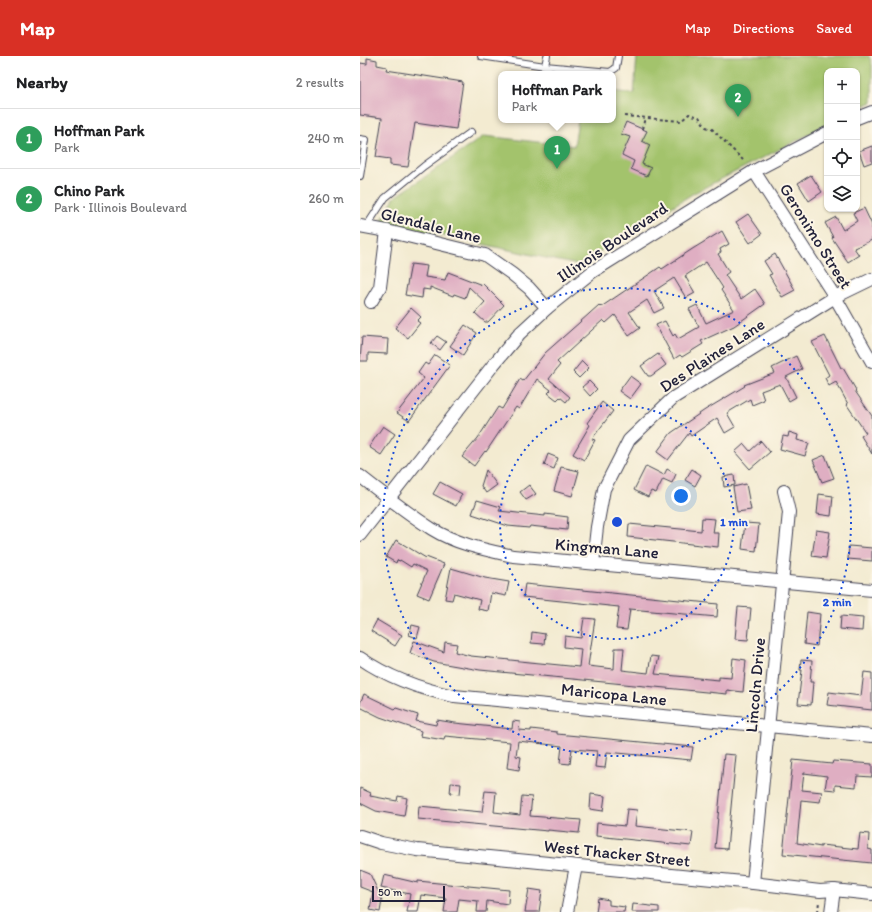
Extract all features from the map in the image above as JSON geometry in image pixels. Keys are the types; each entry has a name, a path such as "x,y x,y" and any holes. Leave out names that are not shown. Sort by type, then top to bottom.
{"street":[{"path":"860,117 872,112"},
{"name":"Illinois Boulevard","path":"360,535 494,364 520,334 547,308 592,272 754,171 824,135"},
{"name":"Geronimo Street","path":"754,171 835,297 872,362"},
{"name":"Glendale Lane","path":"363,227 387,231 485,256 523,284 547,308"},
{"path":"371,302 380,287 387,231"},
{"name":"Des Plaines Lane","path":"593,563 597,527 604,489 629,440 673,398 835,297 872,279"},
{"name":"Kingman Lane","path":"360,476 388,498 433,529 476,547 513,556 872,590"},
{"name":"Lincoln Drive","path":"753,883 789,512 784,491"},
{"name":"Maricopa Lane","path":"360,658 407,684 454,696 872,736"},
{"name":"West Thacker Street","path":"360,836 417,850 820,891 834,890 872,894"},
{"path":"568,912 576,866"},
{"path":"831,912 834,890"}],"lane":[{"path":"481,56 545,66 599,71"},
{"path":"545,66 547,56"},
{"path":"612,71 616,68 618,56"},
{"path":"363,227 385,198 424,166 471,132"},
{"path":"360,139 366,140 360,176"}],"path":[{"path":"624,116 681,121 689,114 699,117 706,128 712,128 743,160"},
{"path":"642,129 645,118"}],"green space":[{"path":"637,56 869,56 872,65 872,102 860,108 860,68 824,68 824,127 694,193 578,265 381,222 394,198 484,136 574,146 578,123 616,123 616,91 634,94"}],"building":[{"path":"367,58 377,60 377,65 387,67 386,70 463,82 456,129 415,123 408,167 390,165 390,159 376,157 382,118 360,115 360,63 367,64"},
{"path":"626,122 647,131 642,141 650,145 642,164 651,168 647,176 631,169 634,161 622,155 630,137 621,134"},
{"path":"872,146 872,162 864,165 860,151"},
{"path":"811,175 822,192 809,201 798,183"},
{"path":"864,208 872,225 872,240 854,248 859,255 848,262 832,238 833,237 825,223 836,217 843,230 857,221 853,213 860,212 860,210"},
{"path":"748,214 762,234 750,243 736,222"},
{"path":"722,231 729,244 720,249 721,252 718,254 729,272 725,275 741,299 755,289 765,304 734,326 701,341 703,344 682,357 680,355 674,359 656,325 665,321 673,336 675,334 678,339 699,327 689,309 697,305 706,323 734,310 721,290 723,288 706,262 685,276 695,293 686,298 674,278 654,291 664,308 654,313 647,300 629,312 640,328 629,336 615,315 606,323 603,320 557,362 560,365 549,379 570,397 566,402 560,397 557,400 548,393 551,390 537,379 519,409 516,407 486,452 485,451 474,466 462,457 478,438 498,407 502,409 520,379 523,381 545,353 599,305 601,307 660,267 662,269"},
{"path":"775,254 795,290 782,297 769,275 772,274 764,261"},
{"path":"411,264 427,266 425,277 445,280 448,272 482,285 483,284 504,305 488,322 485,322 475,313 485,302 469,287 465,298 454,294 453,296 430,287 430,290 423,289 422,298 405,295"},
{"path":"411,308 421,317 417,321 420,323 408,338 395,328"},
{"path":"465,325 477,333 463,355 450,346"},
{"path":"437,336 446,342 440,350 431,343"},
{"path":"825,336 841,368 843,368 856,390 855,391 872,416 872,454 861,436 866,433 847,405 848,404 836,382 829,386 825,378 829,375 812,342"},
{"path":"362,337 388,339 387,354 368,353 368,361 360,361"},
{"path":"658,354 666,365 651,376 648,376 641,366"},
{"path":"435,355 450,365 409,421 397,413 424,378 418,373 425,363 428,365"},
{"path":"796,356 802,369 786,377 796,397 789,401 780,384 761,391 764,400 752,405 750,399 727,413 735,427 725,433 717,418 691,436 689,433 668,460 657,452 671,433 745,386 744,385 775,373 772,368"},
{"path":"582,361 589,368 579,378 573,372"},
{"path":"630,376 641,384 630,399 619,391"},
{"path":"589,381 597,389 590,396 582,387"},
{"path":"602,402 613,411 592,439 595,440 584,460 573,454 590,425 587,423"},
{"path":"383,426 395,434 381,455 369,447"},
{"path":"789,432 798,435 797,440 809,443 805,456 780,449 783,436 788,437"},
{"path":"761,441 770,452 750,469 735,452 744,444 750,451"},
{"path":"548,454 558,458 554,469 544,465"},
{"path":"825,455 834,478 822,482 813,460"},
{"path":"646,466 664,475 667,469 676,474 672,483 663,479 656,493 651,491 648,497 634,490"},
{"path":"561,467 579,471 572,496 554,491"},
{"path":"692,469 701,475 695,486 685,480"},
{"path":"486,470 497,485 486,493 481,486"},
{"path":"734,475 735,485 724,487 723,477"},
{"path":"440,482 462,494 456,506 433,494"},
{"path":"746,484 751,510 737,512 733,487"},
{"path":"529,485 536,494 526,500 520,492"},
{"path":"819,494 833,496 831,516 817,514"},
{"path":"477,500 501,507 499,511 568,517 567,530 530,526 529,528 508,526 472,514"},
{"path":"702,518 715,519 713,533 719,533 718,547 628,537 629,524 701,531"},
{"path":"745,523 759,524 756,551 742,549"},
{"path":"816,530 830,532 826,558 812,556"},
{"path":"396,540 426,558 444,564 429,599 417,594 427,571 413,564 411,567 400,560 397,560 396,563 386,557"},
{"path":"849,546 872,548 872,561 848,559"},
{"path":"451,568 485,578 509,582 506,596 491,593 488,611 478,609 480,600 454,593 452,600 445,599"},
{"path":"525,584 718,604 717,617 630,609 627,630 616,629 619,607 523,597"},
{"path":"738,607 751,608 748,640 735,639"},
{"path":"807,612 820,614 817,646 804,644"},
{"path":"841,616 863,618 862,631 840,629"},
{"path":"584,618 595,619 588,666 614,669 615,648 624,648 622,670 648,673 651,656 659,657 655,674 719,680 719,677 731,678 733,658 746,660 743,692 727,690 727,694 480,670 434,662 410,653 414,641 444,652 445,642 457,644 455,652 471,656 579,667 581,649 564,647 565,636 581,638"},
{"path":"377,620 402,635 395,646 371,631"},
{"path":"412,625 420,627 417,638 409,635"},
{"path":"532,632 545,634 544,644 531,643"},
{"path":"801,660 812,661 810,682 813,682 811,705 798,704 802,670 800,670"},
{"path":"864,672 872,673 872,710 827,705 829,692 861,696"},
{"path":"364,694 395,709 396,708 418,715 416,721 436,725 437,720 512,729 513,721 520,722 519,730 531,731 531,729 557,732 557,734 693,747 691,760 607,752 605,768 595,767 597,751 572,749 570,764 560,763 562,746 518,741 516,756 521,757 519,770 507,768 510,742 445,736 444,740 420,736 421,731 380,717 360,707"},
{"path":"724,754 736,755 727,849 715,848"},
{"path":"793,760 832,764 833,761 872,764 872,777 857,776 856,787 835,785 835,790 825,789 827,776 804,773 802,790 822,792 820,802 801,800 797,843 821,847 821,845 858,849 860,833 869,834 868,849 872,850 872,863 783,854"},
{"path":"451,783 461,784 460,794 450,793"},
{"path":"360,788 371,793 370,796 397,801 398,796 407,798 404,816 376,811 360,803"},
{"path":"485,791 496,792 494,812 520,815 522,796 532,797 530,816 581,820 579,833 418,819 419,806 482,812"},
{"path":"591,794 605,796 603,811 590,809"},
{"path":"627,809 637,810 635,826 693,832 691,846 596,836 597,823 625,826"},
{"path":"360,870 370,874 382,900 380,912 370,910 373,892 360,887"},
{"path":"384,875 418,883 418,881 509,890 508,904 487,901 486,912 477,912 478,901 459,899 457,912 444,912 446,898 421,895 418,912 407,912 410,894 381,888"},
{"path":"529,889 542,891 539,912 525,912"},
{"path":"598,898 609,900 609,905 625,907 624,912 596,912"},
{"path":"633,904 659,907 659,912 632,912"}],"place":[{"name":"Chino Park","path":"738,117"},
{"name":"Hoffman Park","path":"557,169"}]}
